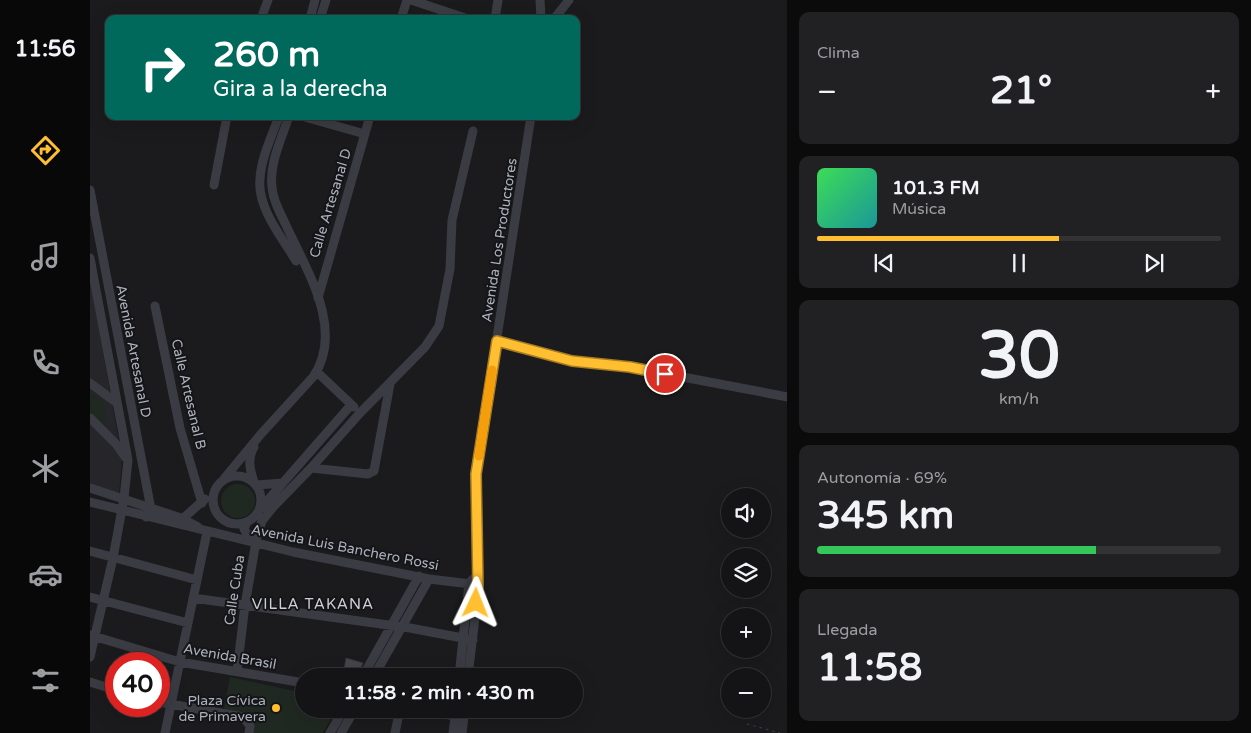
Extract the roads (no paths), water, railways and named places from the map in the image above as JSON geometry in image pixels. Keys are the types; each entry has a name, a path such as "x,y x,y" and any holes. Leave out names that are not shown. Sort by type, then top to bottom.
{"street":[{"path":"262,15 268,0"},
{"path":"311,15 315,0"},
{"path":"321,15 326,0"},
{"path":"402,15 406,0"},
{"path":"411,0 456,15"},
{"path":"496,15 498,0"},
{"path":"540,0 541,15"},
{"path":"557,15 569,0"},
{"path":"214,185 226,120"},
{"path":"278,120 261,170 260,192 266,210 318,298"},
{"path":"179,522 202,503 317,372 325,354 327,340 318,298 272,192 272,169 288,120"},
{"path":"315,120 365,134"},
{"name":"Calle Artesanal D","path":"318,298 369,120"},
{"name":"Avenida Los Productores","path":"461,668 478,580 476,474 530,120"},
{"name":"Calle Cuba","path":"237,671 256,539 262,521 360,413 408,362 425,347 440,326 450,269 452,220 473,131"},
{"name":"Avenida Artesanal D","path":"90,190 148,513"},
{"path":"90,252 101,251"},
{"name":"Avenida Artesanal D","path":"90,258 128,460 124,498 113,558 104,601 93,635 90,657"},
{"path":"91,268 104,270"},
{"name":"Calle Artesanal B","path":"155,306 180,428 202,503"},
{"path":"497,341 572,361 630,367 787,397"},
{"path":"317,372 360,413"},
{"path":"90,383 117,403"},
{"path":"311,468 368,474 374,471 390,383"},
{"path":"250,729 243,717 170,705 197,580 212,533 232,530 258,511 351,405"},
{"path":"90,418 116,444 128,460"},
{"path":"258,511 261,498 250,470 250,453 261,434"},
{"path":"246,537 232,530 216,512 213,499 220,483 235,476 249,478 255,484 283,483"},
{"name":"Avenida Luis Banchero Rossi","path":"90,488 124,498 148,513"},
{"path":"199,488 209,494"},
{"name":"Avenida Luis Banchero Rossi","path":"90,502 122,510 148,513 212,533 256,539 292,552 429,579 469,583"},
{"path":"221,518 232,523 245,522"},
{"path":"245,522 246,537"},
{"path":"90,551 197,580"},
{"path":"378,668 419,576"},
{"path":"368,668 429,579"},
{"path":"469,583 478,580"},
{"name":"Avenida Los Productores","path":"468,668 469,583"},
{"path":"90,597 188,623"},
{"path":"193,598 397,626 468,639"},
{"name":"Avenida Brasil","path":"93,635 180,662 295,682"},
{"path":"90,682 105,687"},
{"path":"164,733 167,717"},
{"path":"330,733 339,718"},
{"path":"341,733 350,718"},
{"path":"394,733 398,718"},
{"path":"453,733 458,718"},
{"path":"460,718 462,733"}],"place":[{"name":"Plaza Cívica de Primavera","path":"276,708"}],"district":[{"name":"VILLA TAKANA","path":"313,604"}]}
